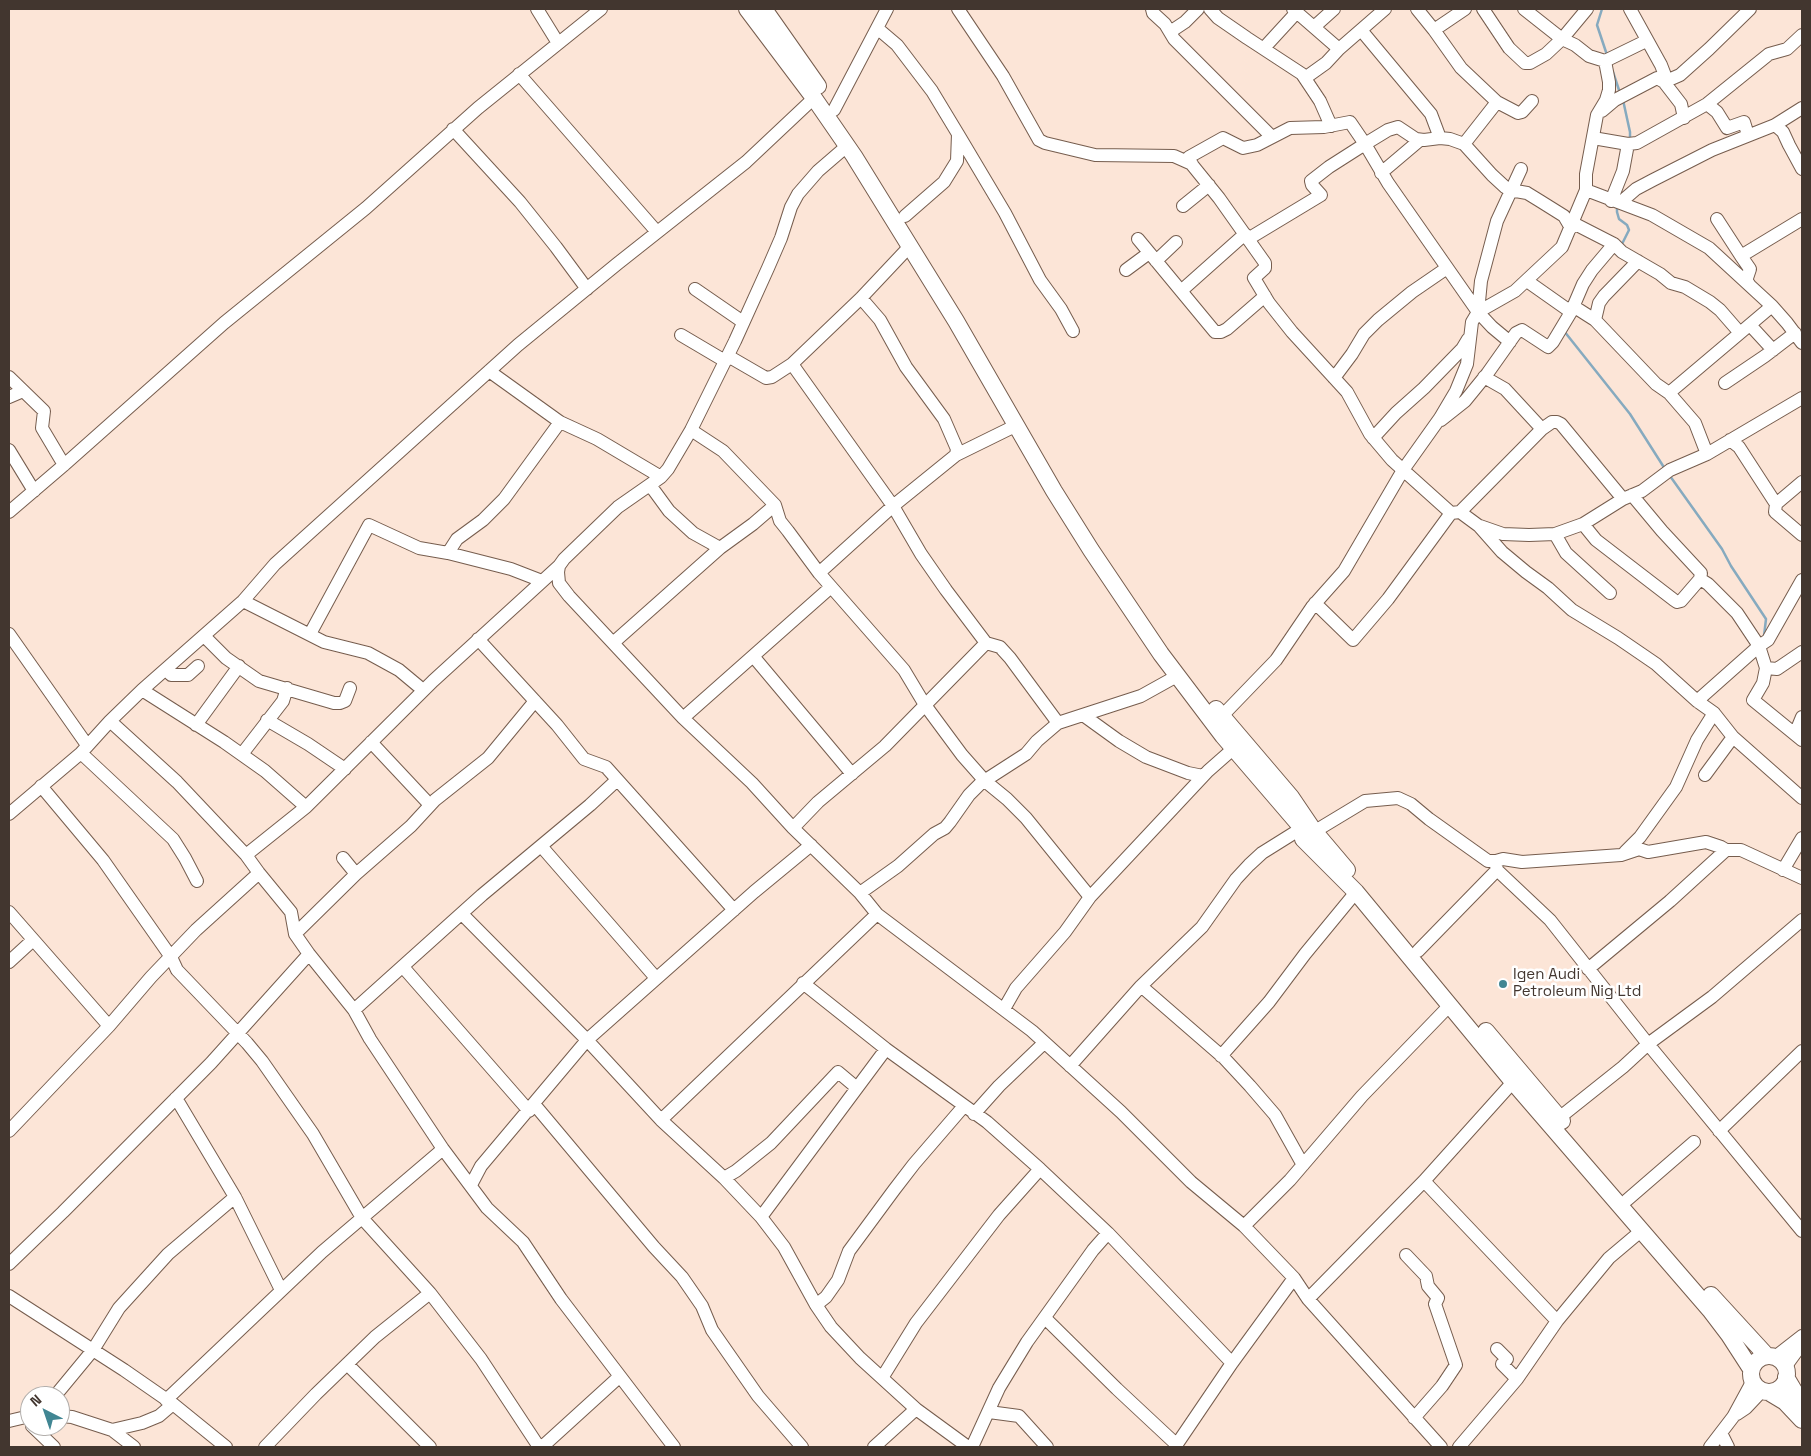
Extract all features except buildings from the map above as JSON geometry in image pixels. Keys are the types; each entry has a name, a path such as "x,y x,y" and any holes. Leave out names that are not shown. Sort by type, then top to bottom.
{"main road":[{"path":"747,9 814,98 847,146 956,321 1091,550 1177,676 1233,749 1356,892 1513,1082 1710,1310 1759,1384 1785,1402 1802,1420"},
{"path":"764,9 905,216 1101,546 1151,623 1222,716 1291,797 1306,833 1418,952 1627,1200 1778,1364 1802,1404"},
{"path":"1759,1384 1754,1363 1760,1358 1778,1364"},
{"path":"1759,1384 1778,1390 1784,1384 1778,1364"}],"street":[{"path":"537,9 558,43"},
{"path":"9,512 224,323 366,208 453,129 519,74 601,9"},
{"path":"834,110 887,9"},
{"path":"958,9 1003,76 1039,140 1095,155 1174,156 1192,164"},
{"path":"1152,9 1153,13 1165,24 1174,39 1272,137"},
{"path":"1170,32 1185,22 1198,9"},
{"path":"1210,9 1218,18 1302,74 1320,101 1331,126"},
{"path":"1314,27 1334,9"},
{"path":"1305,78 1326,63 1339,49 1385,9"},
{"path":"1417,9 1461,68 1497,102 1518,113 1522,112 1532,101"},
{"path":"1434,30 1465,9"},
{"path":"1483,9 1509,48 1525,63 1530,63 1546,54 1588,9"},
{"path":"1524,9 1562,39 1575,45 1589,56 1608,59 1646,41"},
{"path":"1630,9 1661,65 1666,78 1664,82"},
{"path":"1664,82 1680,75 1750,9"},
{"path":"1264,48 1295,10 1339,49"},
{"path":"877,28 897,45 932,91 1005,213 1040,280 1061,309 1073,331"},
{"path":"1361,30 1430,114 1440,138"},
{"path":"1593,138 1628,145 1637,142 1707,104 1769,54 1786,49 1802,35"},
{"path":"1478,312 1498,302 1527,281 1562,248 1586,190 1586,174 1597,115 1606,100 1609,90 1608,59"},
{"path":"519,74 657,232"},
{"path":"1597,115 1618,98 1657,78 1664,82 1681,104 1684,118"},
{"path":"9,814 84,749 142,690 243,601 275,564 489,371 587,288 746,162 814,98"},
{"path":"1464,144 1497,102"},
{"path":"1707,104 1717,112 1727,128 1744,122 1748,135"},
{"path":"1615,201 1712,150 1775,125 1802,108"},
{"path":"1510,342 1478,312 1382,173 1350,122 1331,126 1290,128 1256,145 1243,148 1223,138 1190,157 1189,161 1247,236 1265,264 1265,268 1254,278 1265,296 1292,332 1347,392 1373,438 1403,470 1455,512 1478,526 1503,534 1555,534 1583,524 1628,497 1642,491 1667,473 1707,454 1802,398"},
{"path":"1775,125 1783,132 1802,168"},
{"path":"1180,290 1219,254 1247,236 1264,229 1321,195 1311,182 1329,167 1388,130 1398,127 1416,139 1450,139 1464,144 1492,175 1510,190 1527,193 1564,216 1572,225 1618,248 1671,282 1685,287 1710,302 1773,350"},
{"path":"453,129 520,202 587,288"},
{"path":"905,216 944,182 957,161 958,134"},
{"path":"1382,173 1420,140"},
{"path":"1615,201 1628,145"},
{"path":"246,855 306,807 423,690 559,566 618,507 661,477 668,469 726,359 778,245 791,207 798,194 818,171 847,146"},
{"path":"1222,716 1276,660 1315,603 1352,560 1373,519 1403,470 1456,391 1467,364 1472,322 1478,312 1481,281 1497,221 1521,169"},
{"path":"1183,206 1209,185"},
{"path":"1586,190 1652,215 1709,248 1772,306 1799,338 1773,350 1725,383"},
{"path":"1717,219 1750,269 1746,281 1749,284"},
{"path":"1740,256 1802,219"},
{"path":"1138,239 1215,332 1227,329 1265,296"},
{"path":"1126,270 1153,257 1176,242"},
{"path":"681,335 766,378 772,376 792,364 861,298 910,246"},
{"path":"1437,422 1465,402 1516,333 1522,330 1548,347 1575,310 1583,284 1592,270 1618,248"},
{"path":"1595,320 1599,303 1604,296 1638,261"},
{"path":"1334,378 1364,334 1378,320 1412,292 1447,268"},
{"path":"1527,281 1595,320 1656,384 1669,394 1695,423 1707,454"},
{"path":"695,289 743,322"},
{"path":"861,298 880,320 906,367 944,419 957,449 956,455"},
{"path":"1669,394 1772,306"},
{"path":"1373,438 1396,413 1462,350 1469,338"},
{"path":"792,364 893,506 921,554 986,643 1000,647 1010,658 1058,723"},
{"path":"489,371 560,422 597,439 661,477"},
{"path":"9,377 44,411 42,428 64,465"},
{"path":"1484,378 1504,389 1542,429"},
{"path":"9,397 23,390"},
{"path":"448,553 457,539 483,520 504,499 560,422"},
{"path":"1315,603 1353,640 1388,599 1455,512 1542,429 1552,422 1561,424 1662,531 1701,573 1700,579 1685,598 1677,602 1596,540 1583,524"},
{"path":"819,573 893,506 956,455 1017,425"},
{"path":"690,430 723,451 775,505 780,520 819,573 904,670 926,705 962,755 985,781 1026,818 1090,897"},
{"path":"1730,440 1739,447 1776,504 1775,512 1802,535"},
{"path":"9,450 34,490"},
{"path":"1776,504 1802,482"},
{"path":"650,485 669,511 693,533 720,548"},
{"path":"613,643 720,548 775,505"},
{"path":"310,634 369,525 420,548 511,569 542,581"},
{"path":"1478,526 1502,552 1548,588 1572,610 1656,664 1714,714 1733,737 1802,798"},
{"path":"1555,534 1566,553 1610,593"},
{"path":"559,566 558,578 564,590 684,718 752,783 793,828 860,893 877,914 1004,1009 1044,1042 1121,1112 1191,1182 1244,1226 1294,1278 1308,1299 1441,1447"},
{"path":"1700,579 1708,584 1737,613 1763,643 1772,669"},
{"path":"1697,701 1763,643 1798,599 1802,580"},
{"path":"684,718 831,586"},
{"path":"243,601 324,642 359,649 368,653 399,670 423,690"},
{"path":"9,634 84,749 173,839 197,881"},
{"path":"204,636 220,652 259,681 329,702 340,703 345,701 350,688"},
{"path":"478,639 584,759 606,767 734,910"},
{"path":"793,828 818,802 885,746 986,643"},
{"path":"1799,729 1753,700 1772,669 1802,652"},
{"path":"753,656 852,774"},
{"path":"166,669 172,675 188,675 198,666"},
{"path":"196,725 239,666"},
{"path":"860,893 898,866 950,822 969,795 985,781 1026,754 1037,741 1058,723 1141,696 1177,676"},
{"path":"242,754 283,701 287,688"},
{"path":"142,690 242,754 276,779 306,807"},
{"path":"295,934 356,874 411,826 430,805 488,758 534,701"},
{"path":"1621,855 1640,837 1676,787 1697,740 1714,714"},
{"path":"1083,715 1119,741 1146,757 1188,773 1203,776"},
{"path":"268,720 345,769"},
{"path":"110,721 177,782 246,855 292,912 295,934 354,1010 370,1039 443,1149 487,1208 523,1242 561,1299 674,1447"},
{"path":"1705,775 1733,737"},
{"path":"371,742 430,805"},
{"path":"1004,1009 1016,988 1065,932 1090,897 1203,776 1233,749"},
{"path":"354,1010 617,780"},
{"path":"41,786 102,860 171,957 177,970 262,1061 313,1134 362,1218 430,1293 481,1358 541,1447 619,1377"},
{"path":"1070,1066 1142,986 1202,927 1236,879 1262,853 1306,833 1365,801 1398,798 1411,804 1494,866 1550,920 1648,1044 1802,1231"},
{"path":"1783,870 1802,838"},
{"path":"1418,952 1494,866 1504,859 1522,862 1621,855 1639,848 1648,852 1706,842 1724,848 1741,850 1802,878"},
{"path":"471,1185 481,1166 587,1040 734,910 811,845"},
{"path":"541,846 656,978"},
{"path":"1587,967 1724,848"},
{"path":"344,858 356,874"},
{"path":"9,1132 110,1026 150,977 196,930 259,873"},
{"path":"1221,1056 1269,1002 1305,954 1356,892"},
{"path":"9,912 110,1026"},
{"path":"462,914 587,1040 661,1120 724,1178 761,1217 784,1247 816,1305 831,1327 860,1358 916,1409 968,1447"},
{"path":"661,1120 877,914"},
{"path":"1559,1118 1623,1067 1648,1044 1712,997 1802,920"},
{"path":"9,962 33,940"},
{"path":"9,1264 176,1098 309,954"},
{"path":"403,967 532,1107 682,1277 702,1306 712,1330 758,1396 802,1447"},
{"path":"803,983 886,1049 987,1122 1108,1233 1232,1363"},
{"path":"1142,986 1221,1056 1275,1115 1303,1166"},
{"path":"1244,1226 1303,1166 1362,1096 1450,1005"},
{"path":"816,1305 826,1296 838,1280 849,1251 924,1152 969,1110 999,1086 1044,1042"},
{"path":"761,1217 886,1049"},
{"path":"1720,1131 1802,1051"},
{"path":"724,1178 736,1171 770,1143 838,1072 858,1088"},
{"path":"1308,1299 1424,1181 1513,1082"},
{"path":"176,1098 235,1197 282,1290"},
{"path":"1627,1200 1694,1142"},
{"path":"112,1430 142,1423 159,1416 170,1402 322,1252 443,1149"},
{"path":"882,1378 916,1323 999,1215 1040,1169"},
{"path":"1424,1181 1557,1321"},
{"path":"63,1386 93,1350 119,1308 168,1254 235,1197"},
{"path":"1459,1447 1517,1379 1557,1321 1609,1258 1641,1231"},
{"path":"972,1447 990,1412 999,1388 1027,1342 1093,1250 1108,1233"},
{"path":"1406,1255 1426,1276 1428,1286 1438,1298 1435,1304 1456,1365 1442,1386 1414,1418"},
{"path":"1045,1318 1176,1446 1232,1363 1294,1278"},
{"path":"265,1447 375,1337 430,1293"},
{"path":"11,1302 124,1370 170,1402 226,1447"},
{"path":"1778,1364 1802,1336"},
{"path":"1778,1364 1802,1344"},
{"path":"1497,1349 1506,1359 1502,1364 1517,1379"},
{"path":"348,1364 430,1447"},
{"path":"1710,1447 1759,1384"},
{"path":"874,1447 916,1409"},
{"path":"990,1412 1019,1416 1047,1447"},
{"path":"70,1417 112,1430 134,1447"},
{"path":"1721,1433 1728,1447"},
{"path":"43,1436 54,1447"}],"waterway":[{"path":"1602,9 1597,25 1607,55"},
{"path":"1613,72 1620,93"},
{"path":"1623,100 1630,139"},
{"path":"1617,206 1619,219 1627,225 1629,230 1621,246"},
{"path":"1564,331 1630,414 1665,469"},
{"path":"1670,476 1722,549 1766,619 1764,636"}],"place":[{"name":"Igen Audi Petroleum Nig Ltd","path":"1503,984"}]}
